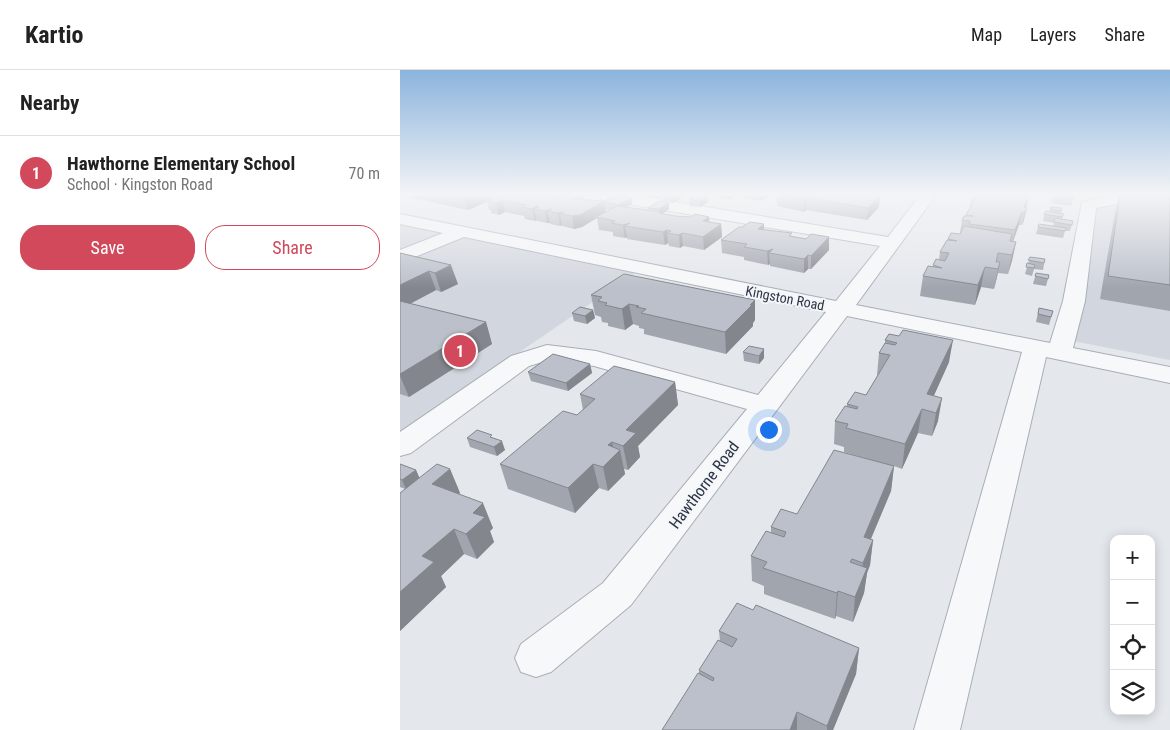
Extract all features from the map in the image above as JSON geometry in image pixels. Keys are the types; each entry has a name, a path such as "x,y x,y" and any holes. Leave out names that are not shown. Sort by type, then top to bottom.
{"street":[{"name":"Kingston Road","path":"429,226 1170,375"},
{"path":"786,226 894,244"},
{"name":"Hawthorne Road","path":"536,658 617,594 674,525 765,405 894,244 905,226"},
{"path":"937,730 1047,350 1074,301 1086,226"},
{"path":"400,258 461,232"},
{"path":"400,446 520,361 546,352 596,359 765,405"}],"shaded area":[{"path":"400,226 429,226 641,269 400,434"},
{"path":"1084,226 1170,226 1170,360 1063,339"}],"building":[{"path":"625,226 719,226 703,237 682,233 679,235 667,233 671,231 667,230 663,232"},
{"path":"762,226 758,229 792,233 789,236 806,239 811,234 829,237 811,256 808,255 804,259 769,253 773,249 767,251 744,247 747,244 721,240 739,227"},
{"path":"964,226 1012,234 1010,241 1016,242 1012,255 998,253 996,262 1000,262 998,269 985,267 978,285 923,276 928,266 942,268 933,265 936,259 945,261 949,253 940,252 947,240 957,241 948,239 951,233 960,234"},
{"path":"983,226 1017,226 1015,230"},
{"path":"1051,226 1066,228 1065,231 1038,227"},
{"path":"1115,226 1170,226 1170,285 1108,276"},
{"path":"400,253 451,265 435,273 429,271 400,285"},
{"path":"1030,257 1045,259 1044,263 1028,260"},
{"path":"1027,263 1035,265 1034,268 1026,267"},
{"path":"1036,273 1049,275 1048,279 1035,276"},
{"path":"624,274 755,300 725,332 641,313 646,309 636,307 639,306 629,304 622,309 605,305 607,303 598,301 602,297 591,295"},
{"path":"400,301 486,322 400,374"},
{"path":"580,307 593,310 585,316 572,313"},
{"path":"1039,308 1053,311 1051,317 1038,314"},
{"path":"903,330 953,340 927,394 942,398 936,413 922,409 905,444 846,428 848,424 835,421 845,406 857,409 858,407 847,404 855,392 866,395 890,355 879,353 885,343 895,345 897,343 885,340 889,334 899,336"},
{"path":"749,346 764,349 759,356 743,352"},
{"path":"553,354 590,364 566,383 528,372"},
{"path":"614,366 675,382 626,430 636,433 623,446 612,442 608,445 620,450 603,467 593,464 568,488 500,464 563,411 577,415 595,399 580,394"},
{"path":"477,430 502,441 494,447 467,438"},
{"path":"834,450 894,466 864,537 873,540 863,563 852,559 850,562 867,568 855,597 838,591 837,593 763,568 767,562 751,556 766,531 784,537 786,532 771,527 781,509 797,514"},
{"path":"400,464 416,470 402,480 400,479"},
{"path":"437,464 450,469 432,484 483,503 473,513 485,517 466,534 454,529 422,556 434,562 400,592 400,493"},
{"path":"737,603 753,610 756,605 859,648 827,726 797,712 790,730 662,730 698,673 713,681 714,678 699,670 718,640 732,647 737,639 719,631"}],"place":[{"name":"Hawthorne Elementary School","path":"460,351"}]}
